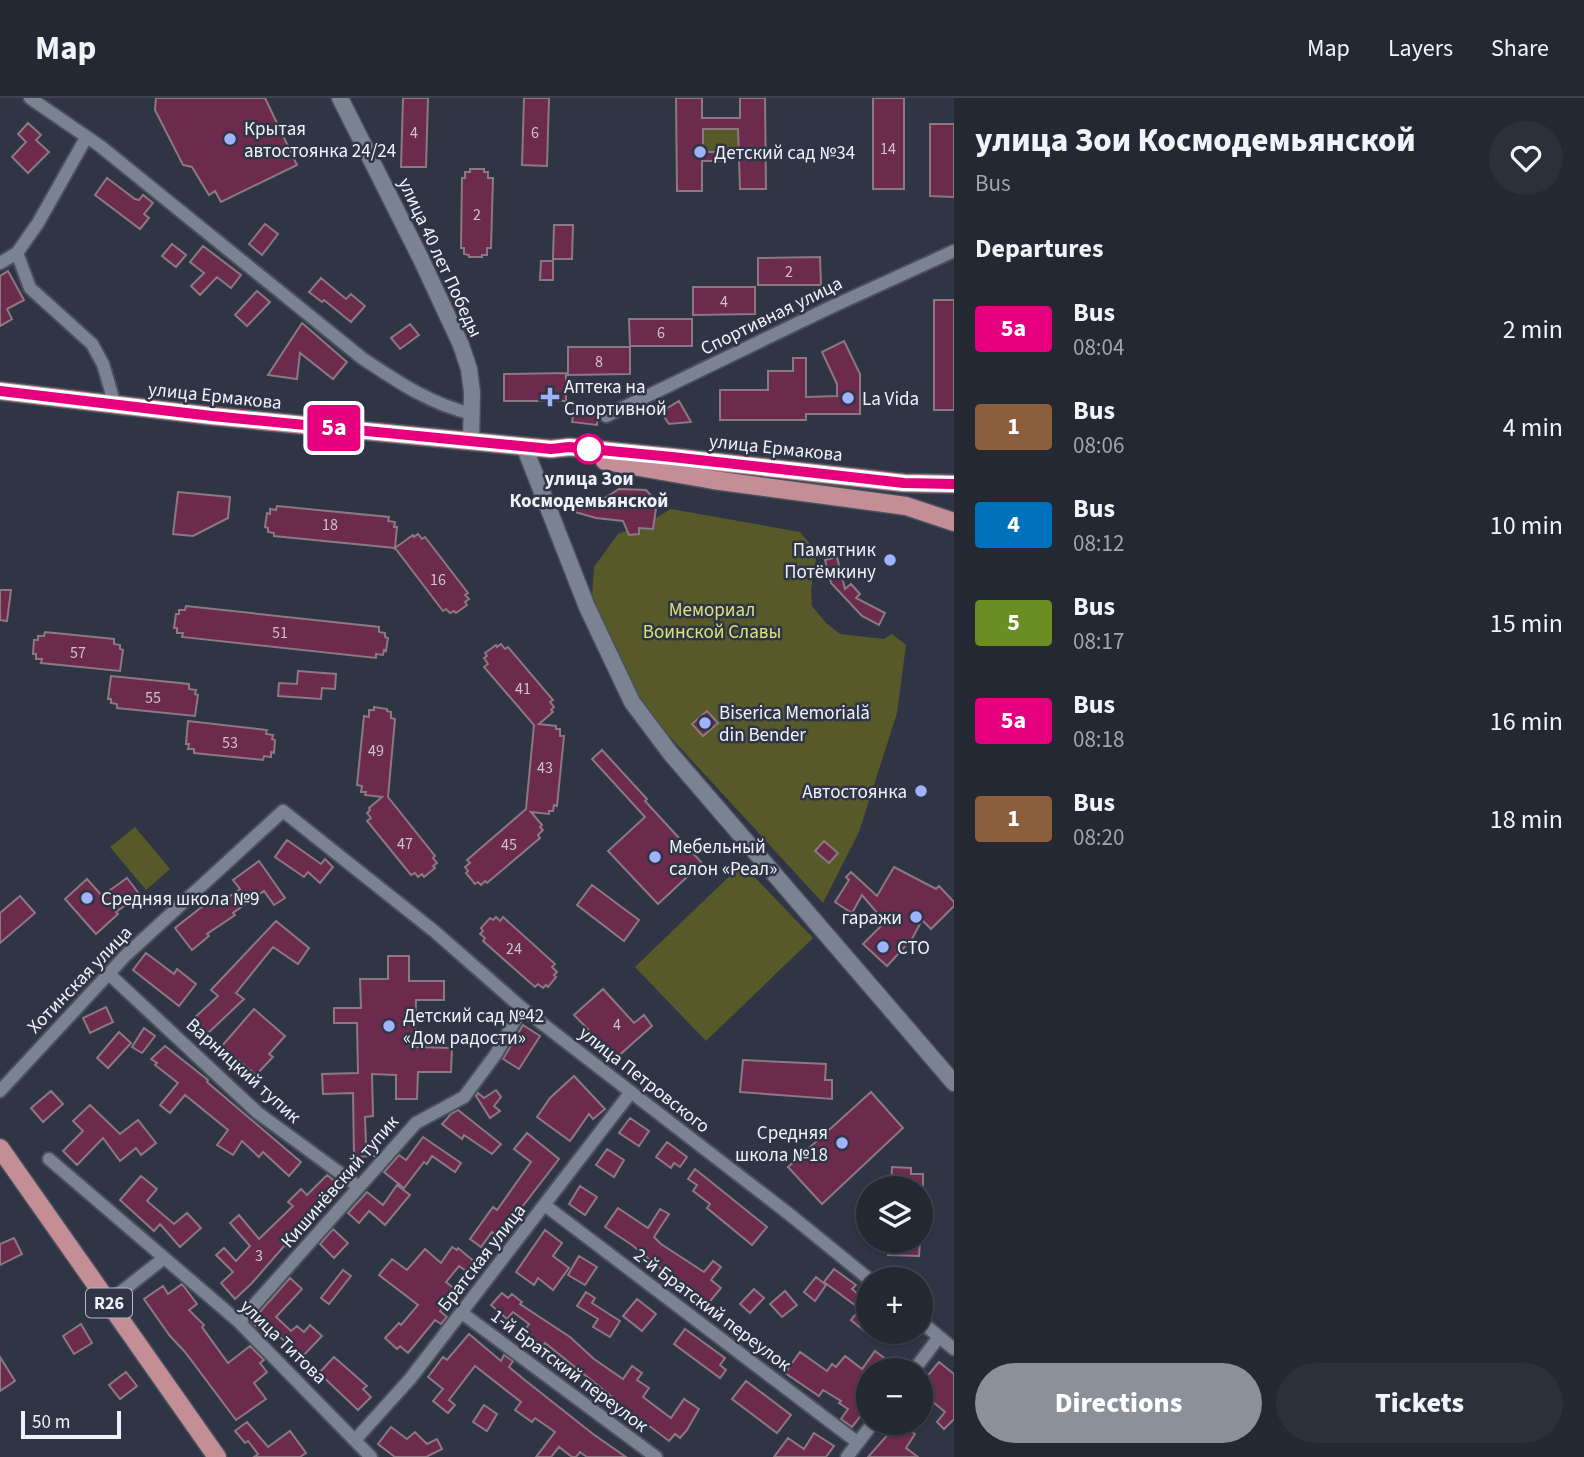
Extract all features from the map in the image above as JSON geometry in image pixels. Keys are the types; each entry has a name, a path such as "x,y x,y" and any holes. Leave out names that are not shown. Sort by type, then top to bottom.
{"main road":[{"name":"улица Ермакова","path":"0,391 471,442 551,449 569,447 904,483 954,484"},
{"name":"улица Ермакова","path":"551,449 568,455 700,477 906,506 954,522"},
{"name":"R26","path":"0,1148 217,1457"}],"street":[{"path":"30,98 100,146 372,365 433,402 473,414"},
{"name":"улица 40 лет Победы","path":"340,98 461,345 469,369 473,414 471,442"},
{"path":"0,263 17,253 38,223 86,138"},
{"name":"Спортивная улица","path":"606,416 954,251"},
{"path":"17,253 30,288 92,344 103,364 115,405"},
{"path":"524,446 587,607 632,702 689,774 954,1083"},
{"name":"улица Петровского","path":"283,811 434,931 522,1008 856,1268"},
{"name":"Хотинская улица","path":"0,1091 126,954 283,811"},
{"name":"Варницкий тупик","path":"109,974 258,1113 359,1187"},
{"name":"Кишинёвский тупик","path":"239,1322 416,1123 464,1097 496,1054 522,1008"},
{"name":"Братская улица","path":"355,1440 410,1378 462,1313 631,1092"},
{"name":"улица Титова","path":"49,1159 239,1322 372,1457"},
{"name":"2-й Братский переулок","path":"546,1206 858,1443"},
{"path":"108,1302 163,1259"},
{"name":"1-й Братский переулок","path":"462,1313 656,1457"},
{"path":"933,1332 954,1349"},
{"path":"923,1358 939,1337"},
{"path":"847,1457 864,1435"}],"green space":[{"path":"703,129 738,129 738,152 703,152"},
{"name":"Мемориал Воинской Славы","path":"671,509 800,532 817,552 811,590 812,606 826,623 840,634 884,639 892,634 906,645 897,713 859,832 823,903 639,703 592,597 594,567 618,534 647,523"},
{"path":"135,827 170,869 146,890 110,847"},
{"path":"742,864 813,938 706,1041 635,967"}],"building":[{"name":"Крытая автостоянка 24/24","path":"156,98 265,98 297,165 221,202 215,191 209,195 192,167 183,165 155,110"},
{"path":"403,98 428,98 426,167 401,167"},
{"path":"524,98 549,98 547,166 522,165"},
{"path":"676,98 702,98 702,118 740,118 740,98 765,98 766,189 740,189 738,129 703,129 703,152 727,152 727,161 702,161 702,191 677,191"},
{"path":"873,98 904,98 904,189 873,189"},
{"path":"28,123 41,135 36,140 49,152 28,173 12,157 26,142 18,134"},
{"path":"930,124 954,124 954,197 930,196"},
{"path":"470,169 484,169 484,172 488,172 488,178 493,178 491,248 487,248 487,255 482,257 469,257 464,254 464,248 461,248 462,178 465,178 465,172 470,172"},
{"path":"107,178 135,199 139,200 143,195 153,203 144,214 149,218 140,229 95,195"},
{"path":"265,224 278,234 262,255 249,244"},
{"path":"554,225 573,225 572,259 553,259"},
{"path":"172,244 186,255 176,267 162,256"},
{"path":"203,246 241,275 231,288 217,277 200,295 191,286 204,273 190,262"},
{"path":"820,257 821,285 758,285 758,258"},
{"path":"541,261 553,261 553,280 540,280"},
{"path":"8,271 24,300 7,309 12,319 0,326 0,276"},
{"path":"321,278 346,299 351,294 365,306 351,322 324,300 322,302 309,292"},
{"path":"693,287 755,287 755,314 693,315"},
{"path":"257,291 270,302 247,326 235,315"},
{"path":"934,300 954,300 954,410 934,410"},
{"path":"629,319 692,319 692,346 630,346"},
{"path":"302,323 347,362 333,379 300,353 297,379 268,375"},
{"path":"410,324 419,335 400,349 391,338"},
{"path":"844,341 860,374 860,414 806,414 806,420 720,420 720,390 768,390 768,371 793,371 793,358 806,358 806,397 837,396 837,384 822,352"},
{"path":"568,347 630,347 630,374 568,375"},
{"path":"566,373 566,401 504,401 504,374"},
{"path":"679,401 691,422 669,424 661,412"},
{"path":"574,410 598,413 597,425 572,422"},
{"path":"619,489 646,490 657,502 653,529 639,528 639,534 629,535 623,521 575,512 579,497 597,503"},
{"path":"178,492 230,497 228,518 193,536 173,534"},
{"path":"277,506 389,517 388,521 395,522 394,527 397,527 395,548 274,536 274,533 268,532 265,527 267,513 270,514 270,509 276,510"},
{"path":"418,534 422,539 425,537 468,593 465,595 469,599 465,602 467,605 456,613 450,613 446,609 443,611 395,548 413,535 414,537"},
{"path":"837,557 845,589 851,584 860,594 856,598 885,613 879,625 862,616 831,583 825,560"},
{"path":"0,590 11,590 7,621 0,620"},
{"path":"186,606 379,627 379,632 385,633 388,638 386,651 384,650 383,655 376,654 376,658 182,637 183,633 177,633 177,628 174,628 176,614 179,614 179,610 185,610"},
{"path":"45,632 114,639 114,644 120,645 123,650 120,671 41,663 42,659 36,659 36,654 33,654 34,640 38,640 38,636 44,636"},
{"path":"501,644 505,649 508,647 553,700 550,702 554,707 551,710 553,712 539,724 556,726 556,729 560,729 560,736 564,736 557,806 554,805 549,814 531,812 542,825 540,827 543,830 538,835 540,838 487,883 485,881 481,885 478,882 475,884 466,873 468,871 465,867 470,863 467,860 526,809 534,725 484,667 488,664 484,658 487,656 485,653"},
{"path":"298,671 336,674 335,689 322,688 321,699 278,696 279,683 297,684"},
{"path":"111,676 189,684 189,689 196,690 195,694 198,695 195,716 117,708 117,704 108,699"},
{"path":"374,707 387,709 391,712 391,718 395,719 388,797 435,856 435,868 424,877 422,874 418,877 415,873 411,875 367,821 371,818 367,813 369,808 382,797 365,795 366,792 361,792 362,786 357,785 364,716 369,717 369,710 374,710"},
{"name":"Biserica Memorială din Bender","path":"707,711 718,723 703,736 692,724"},
{"path":"188,721 267,730 266,734 273,735 272,739 275,740 274,753 271,752 271,757 264,756 263,760 194,753 194,749 188,749 189,744 186,744"},
{"name":"Мебельный салон «Реал»","path":"602,750 702,863 658,904 608,851 645,817 592,759"},
{"path":"287,840 321,864 325,859 333,867 320,883 308,872 304,877 275,857"},
{"path":"824,841 838,853 829,863 815,851"},
{"path":"259,861 285,898 274,905 264,891 207,934 209,936 192,950 175,928 212,899 217,905 240,889 233,880"},
{"path":"894,867 936,889 939,886 954,902 954,906 931,929 922,920 912,939 887,966 863,944 885,922 862,895 852,913 835,902 851,872 877,896"},
{"path":"127,878 140,895 116,912 118,914 96,934 65,899 87,879 102,896"},
{"path":"592,885 639,920 624,941 577,905"},
{"path":"20,896 35,913 0,943 0,913"},
{"path":"496,917 500,921 503,917 555,964 552,967 557,972 554,975 556,977 548,987 546,985 543,988 538,984 535,987 483,941 485,938 480,934 483,931 481,928 490,918 493,920"},
{"path":"276,921 309,948 298,964 273,947 236,993 244,999 206,1035 192,1020 218,996 211,990"},
{"path":"146,953 174,974 177,969 196,984 179,1006 133,970"},
{"path":"388,956 409,956 409,981 444,981 444,1000 416,1000 415,1047 452,1048 451,1072 418,1072 417,1099 396,1099 396,1075 372,1074 373,1116 365,1117 366,1144 375,1144 375,1156 354,1157 353,1093 323,1094 322,1074 358,1073 357,1023 334,1023 334,1008 361,1008 360,979 388,979"},
{"path":"603,989 634,1023 644,1015 652,1026 616,1058 574,1015"},
{"path":"106,1007 113,1022 90,1033 83,1018"},
{"path":"254,1009 285,1036 269,1054 273,1057 256,1075 222,1046"},
{"path":"523,1025 540,1036 519,1069 503,1059"},
{"path":"144,1028 155,1036 142,1053 132,1047"},
{"path":"119,1032 131,1043 108,1068 97,1058"},
{"path":"165,1046 301,1162 289,1176 263,1152 259,1157 242,1141 233,1155 217,1145 228,1130 185,1095 170,1113 160,1105 178,1083 151,1059"},
{"path":"743,1060 826,1064 825,1080 832,1080 832,1099 740,1092"},
{"path":"574,1076 605,1109 593,1119 589,1114 570,1141 537,1117 550,1098"},
{"path":"496,1090 501,1097 494,1106 500,1111 490,1118 476,1096 478,1093 484,1098"},
{"path":"51,1091 63,1104 43,1122 31,1108"},
{"path":"871,1092 903,1128 822,1204 788,1167"},
{"path":"90,1105 120,1134 138,1120 156,1143 141,1155 136,1148 120,1161 103,1138 77,1165 63,1151 83,1131 73,1121"},
{"path":"458,1110 501,1144 492,1154 464,1135 462,1139 442,1124"},
{"path":"630,1118 649,1131 639,1146 619,1133"},
{"path":"527,1133 559,1159 499,1237 492,1232 481,1247 470,1239 493,1207 497,1210 531,1162 514,1149"},
{"path":"423,1137 461,1163 455,1172 432,1156 404,1188 384,1172 399,1155 406,1160"},
{"path":"667,1142 687,1157 680,1167 674,1163 671,1168 656,1157"},
{"path":"607,1149 624,1160 614,1177 596,1165"},
{"path":"892,1167 911,1168 911,1174 923,1174 923,1176 892,1176"},
{"path":"695,1169 767,1227 752,1245 707,1208 710,1204 693,1191 697,1185 688,1179"},
{"path":"327,1175 343,1188 235,1299 221,1283 233,1272 216,1255 224,1248 236,1261 250,1246 230,1223 239,1215 259,1239 293,1206 288,1202 301,1189 307,1195"},
{"path":"141,1176 157,1189 147,1201 174,1224 187,1213 201,1228 180,1247 160,1224 154,1231 120,1200"},
{"path":"397,1185 410,1195 385,1225 369,1211 359,1223 348,1213 367,1192 383,1205"},
{"path":"580,1186 597,1197 585,1215 569,1204"},
{"path":"618,1208 648,1228 660,1209 669,1214 654,1237 704,1272 713,1261 721,1267 711,1280 721,1288 706,1306 688,1292 690,1289 660,1270 632,1245 605,1227"},
{"path":"333,1229 348,1243 334,1258 320,1244"},
{"path":"545,1230 562,1243 553,1256 569,1268 553,1290 538,1278 534,1285 516,1272"},
{"path":"14,1238 22,1254 0,1265 0,1244"},
{"path":"452,1247 457,1250 458,1248 476,1263 469,1273 459,1266 446,1282 456,1290 440,1311 447,1317 441,1324 435,1320 408,1353 400,1346 397,1349 385,1338 399,1323 401,1325 418,1305 379,1275 392,1259 407,1270 425,1249 441,1263"},
{"path":"888,1253 919,1253 919,1256"},
{"path":"579,1256 597,1267 585,1285 568,1275"},
{"path":"834,1269 856,1285 852,1289 856,1292 856,1306 824,1282"},
{"path":"343,1270 351,1276 329,1304 321,1298"},
{"path":"816,1277 826,1285 815,1301 804,1292"},
{"path":"290,1278 302,1289 276,1317 291,1331 297,1326 304,1332 310,1325 322,1336 303,1356 265,1325 261,1330 251,1322"},
{"path":"182,1284 197,1304 189,1310 204,1325 202,1327 228,1363 250,1346 264,1360 260,1363 267,1372 254,1383 266,1399 236,1420 144,1299 163,1286 168,1294"},
{"path":"754,1289 764,1298 750,1313 740,1304"},
{"path":"785,1291 797,1305 782,1317 770,1304"},
{"path":"586,1292 595,1298 592,1303 620,1321 610,1337 593,1327 598,1319 577,1306"},
{"path":"502,1293 508,1298 512,1294 522,1302 520,1304 570,1337 594,1359 623,1379 632,1366 642,1373 637,1380 649,1388 643,1397 671,1418 684,1399 699,1409 687,1430 680,1438 675,1434 669,1441 632,1413 630,1415 608,1400 611,1396 545,1343 542,1347 523,1333 529,1324 513,1312 507,1319 491,1305"},
{"path":"637,1299 656,1314 642,1331 623,1316"},
{"path":"81,1324 92,1343 74,1354 63,1336"},
{"path":"685,1329 725,1358 720,1365 726,1370 720,1378 674,1344"},
{"path":"469,1334 501,1361 504,1355 513,1361 509,1367 626,1457 587,1457 580,1452 576,1457 572,1457 559,1447 551,1457 536,1457 555,1432 535,1418 532,1422 515,1410 521,1402 475,1366 449,1400 455,1405 448,1413 433,1401 443,1389 428,1377 443,1357 447,1360"},
{"path":"875,1351 884,1358 870,1358"},
{"path":"800,1352 827,1371 832,1364 836,1367 845,1356 856,1364 856,1422 852,1427 841,1419 848,1409 839,1403 841,1401 823,1390 819,1396 785,1373"},
{"path":"0,1357 15,1381 0,1391"},
{"path":"334,1357 367,1386 363,1389 371,1397 358,1410 319,1373"},
{"path":"939,1362 954,1374 954,1419 944,1429 937,1422 945,1412 933,1402 933,1369"},
{"path":"126,1372 137,1386 120,1399 109,1385"},
{"path":"746,1381 791,1415 777,1433 732,1399"},
{"path":"484,1405 497,1414 487,1431 473,1422"},
{"path":"247,1422 268,1447 290,1431 306,1453 300,1457 254,1457 258,1454 248,1441 245,1443 235,1431"},
{"path":"391,1427 407,1439 415,1432 427,1444 437,1439 442,1449 426,1457 395,1457 378,1444"},
{"path":"814,1433 834,1446 826,1457 774,1457 788,1438 804,1449"},
{"path":"887,1435 914,1435 906,1448 918,1457 868,1457"}],"bus line":[{"name":"5а","path":"0,391 339,429 551,449 569,447 904,483 954,484"}],"place":[{"name":"Крытая автостоянка 24/24","path":"230,139"},
{"name":"Детский сад №34","path":"700,152"},
{"name":"Аптека на Спортивной","path":"550,397"},
{"name":"La Vida","path":"848,398"},
{"name":"улица Зои Космодемьянской","path":"589,449"},
{"name":"Памятник Потёмкину","path":"890,560"},
{"name":"Biserica Memorială din Bender","path":"705,723"},
{"name":"Автостоянка","path":"921,791"},
{"name":"Мебельный салон «Реал»","path":"655,857"},
{"name":"Средняя школа №9","path":"87,898"},
{"name":"гаражи","path":"916,917"},
{"name":"СТО","path":"883,947"},
{"name":"Детский сад №42 «Дом радости»","path":"389,1026"},
{"name":"Средняя школа №18","path":"842,1143"}]}
